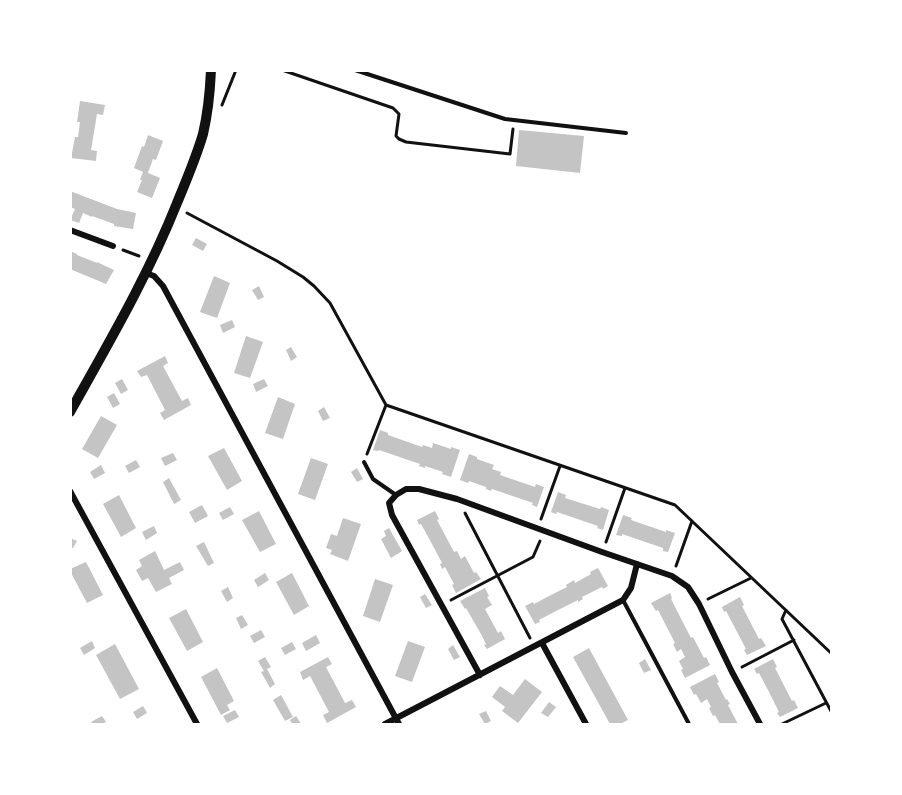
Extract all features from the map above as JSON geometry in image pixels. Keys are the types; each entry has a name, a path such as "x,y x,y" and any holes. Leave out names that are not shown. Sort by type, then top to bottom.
{"street":[{"path":"70,412 146,273 176,207 203,134 209,102 211,70"},
{"path":"70,230 113,246"},
{"path":"146,273 154,276 163,286 398,722"},
{"path":"480,675 392,515 389,503 406,489 419,489 457,499 672,576 688,586 760,724"},
{"path":"70,491 197,724"},
{"path":"386,724 398,722 480,675 623,600 631,588 637,564"},
{"path":"542,643 586,724"}],"lane":[{"path":"355,70 505,119 626,133"},
{"path":"364,462 373,479 396,495"},
{"path":"623,600 689,724"}],"path":[{"path":"282,70 393,108 399,114 396,135 406,142 510,154 514,120"},
{"path":"176,207 277,261 314,286 330,303 386,405 675,505 831,654"},
{"path":"113,246 140,257"},
{"path":"364,462 386,405"},
{"path":"441,604 533,557 560,465"},
{"path":"602,552 625,488"},
{"path":"457,499 535,646"},
{"path":"672,576 692,521"},
{"path":"699,604 751,578"},
{"path":"786,610 782,618 831,713"},
{"path":"732,672 794,640"},
{"path":"782,724 826,703"}],"building":[{"path":"80,101 105,105 103,115 97,114 91,150 97,151 96,161 71,158 75,137 78,137 80,122 77,122"},
{"path":"519,130 584,136 580,173 516,166"},
{"path":"148,135 163,141 148,173 160,178 152,198 137,192 143,172 134,168"},
{"path":"70,191 117,209 136,213 133,229 114,226 114,224 83,213 79,223 70,220 75,209 70,207"},
{"path":"196,238 207,244 203,251 192,245"},
{"path":"70,251 114,270 106,284 70,269"},
{"path":"214,276 230,283 217,318 200,312"},
{"path":"259,286 264,297 258,300 252,290"},
{"path":"232,320 235,327 223,333 220,325"},
{"path":"246,336 263,342 250,378 234,373"},
{"path":"291,347 297,357 291,361 286,350"},
{"path":"165,356 168,363 163,366 182,401 188,398 191,405 164,420 160,413 165,410 147,375 141,377 137,371"},
{"path":"122,379 128,390 121,394 115,383"},
{"path":"264,379 268,386 256,392 253,384"},
{"path":"114,393 120,404 113,408 107,397"},
{"path":"278,397 295,404 283,439 265,433"},
{"path":"324,407 330,418 323,421 318,411"},
{"path":"101,416 117,425 98,458 82,449"},
{"path":"380,430 422,447 423,445 432,448 433,443 460,450 451,477 442,474 443,472 419,466 420,464 373,450"},
{"path":"224,448 242,481 227,490 208,456"},
{"path":"173,453 177,460 165,466 161,458"},
{"path":"469,454 494,465 492,469 501,472 500,475 535,487 536,484 544,487 537,507 532,505 533,503 460,480"},
{"path":"311,458 328,464 315,500 298,494"},
{"path":"136,460 140,467 129,473 125,466"},
{"path":"101,465 105,473 94,479 90,472"},
{"path":"357,468 363,479 357,482 351,472"},
{"path":"169,478 181,500 174,504 163,482"},
{"path":"558,492 566,495 565,498 609,510 603,530 597,528 598,526 551,512"},
{"path":"119,495 136,528 121,537 103,504"},
{"path":"202,505 208,516 195,523 189,512"},
{"path":"230,507 234,514 223,520 219,513"},
{"path":"259,511 276,544 260,552 242,520"},
{"path":"435,511 439,519 437,520 454,552 457,551 461,559 465,556 474,573 476,572 481,579 456,593 445,567 442,569 440,564 442,563 417,520"},
{"path":"623,515 632,518 631,520 675,533 668,552 663,551 663,548 622,534 622,536 616,535"},
{"path":"343,518 361,524 348,561 330,554 332,550 326,548 331,534 337,536"},
{"path":"154,526 157,533 146,540 142,532"},
{"path":"389,528 402,551 391,558 381,539 386,536 384,531"},
{"path":"70,538 77,541 73,548 70,547"},
{"path":"204,542 214,563 208,566 196,546"},
{"path":"155,551 164,570 180,562 184,570 169,578 172,584 156,592 148,578 142,581 136,570 142,566 139,560"},
{"path":"86,562 103,595 87,603 70,571"},
{"path":"598,568 608,586 582,597 583,599 578,602 578,600 535,624 525,606 533,602 534,604 567,587 566,585 574,580 575,583"},
{"path":"265,573 269,580 258,587 254,580"},
{"path":"292,573 309,606 294,615 276,582"},
{"path":"375,579 393,585 380,622 363,616"},
{"path":"228,587 233,598 227,602 221,591"},
{"path":"485,588 492,605 485,609 498,633 501,631 505,639 487,649 481,634 460,601"},
{"path":"670,593 691,638 693,637 710,665 685,678 679,661 685,657 681,649 677,652 673,644 675,643 658,610 656,611 651,603"},
{"path":"425,594 432,605 426,608 420,597"},
{"path":"740,597 744,605 742,606 759,639 761,638 766,646 747,655 744,650 746,649 722,607"},
{"path":"186,609 203,642 187,651 169,618"},
{"path":"242,615 248,625 241,629 236,618"},
{"path":"261,630 265,637 254,643 250,636"},
{"path":"316,635 320,643 306,651 302,643"},
{"path":"92,641 95,648 84,655 80,648"},
{"path":"408,641 425,647 412,682 395,676"},
{"path":"292,642 296,649 285,655 281,648"},
{"path":"115,644 139,689 120,699 96,655"},
{"path":"453,645 460,657 454,660 448,649"},
{"path":"589,648 628,720 620,724 610,724 573,657"},
{"path":"265,657 271,667 267,669 275,684 270,688 258,661"},
{"path":"328,657 332,664 326,667 345,703 352,700 356,707 327,723 323,715 329,712 310,676 303,680 300,672"},
{"path":"645,659 651,670 644,673 639,663"},
{"path":"773,659 777,667 775,668 798,708 780,717 759,673 757,674 754,669"},
{"path":"217,668 234,701 227,705 230,710 221,715 201,677"},
{"path":"715,674 719,682 717,683 730,704 728,705 738,724 720,724 715,715 713,716 707,699 701,703 690,687"},
{"path":"525,679 542,692 518,723 502,711 505,707 492,697 500,686 513,695"},
{"path":"281,695 293,717 285,721 273,700"},
{"path":"549,702 556,707 548,717 541,713"},
{"path":"143,706 147,713 137,719 133,712"},
{"path":"235,710 239,717 227,723 223,716"},
{"path":"486,711 491,721 485,724 479,714"},
{"path":"102,716 106,722 93,724 91,722"},
{"path":"296,716 301,724 292,724 290,720"}]}
